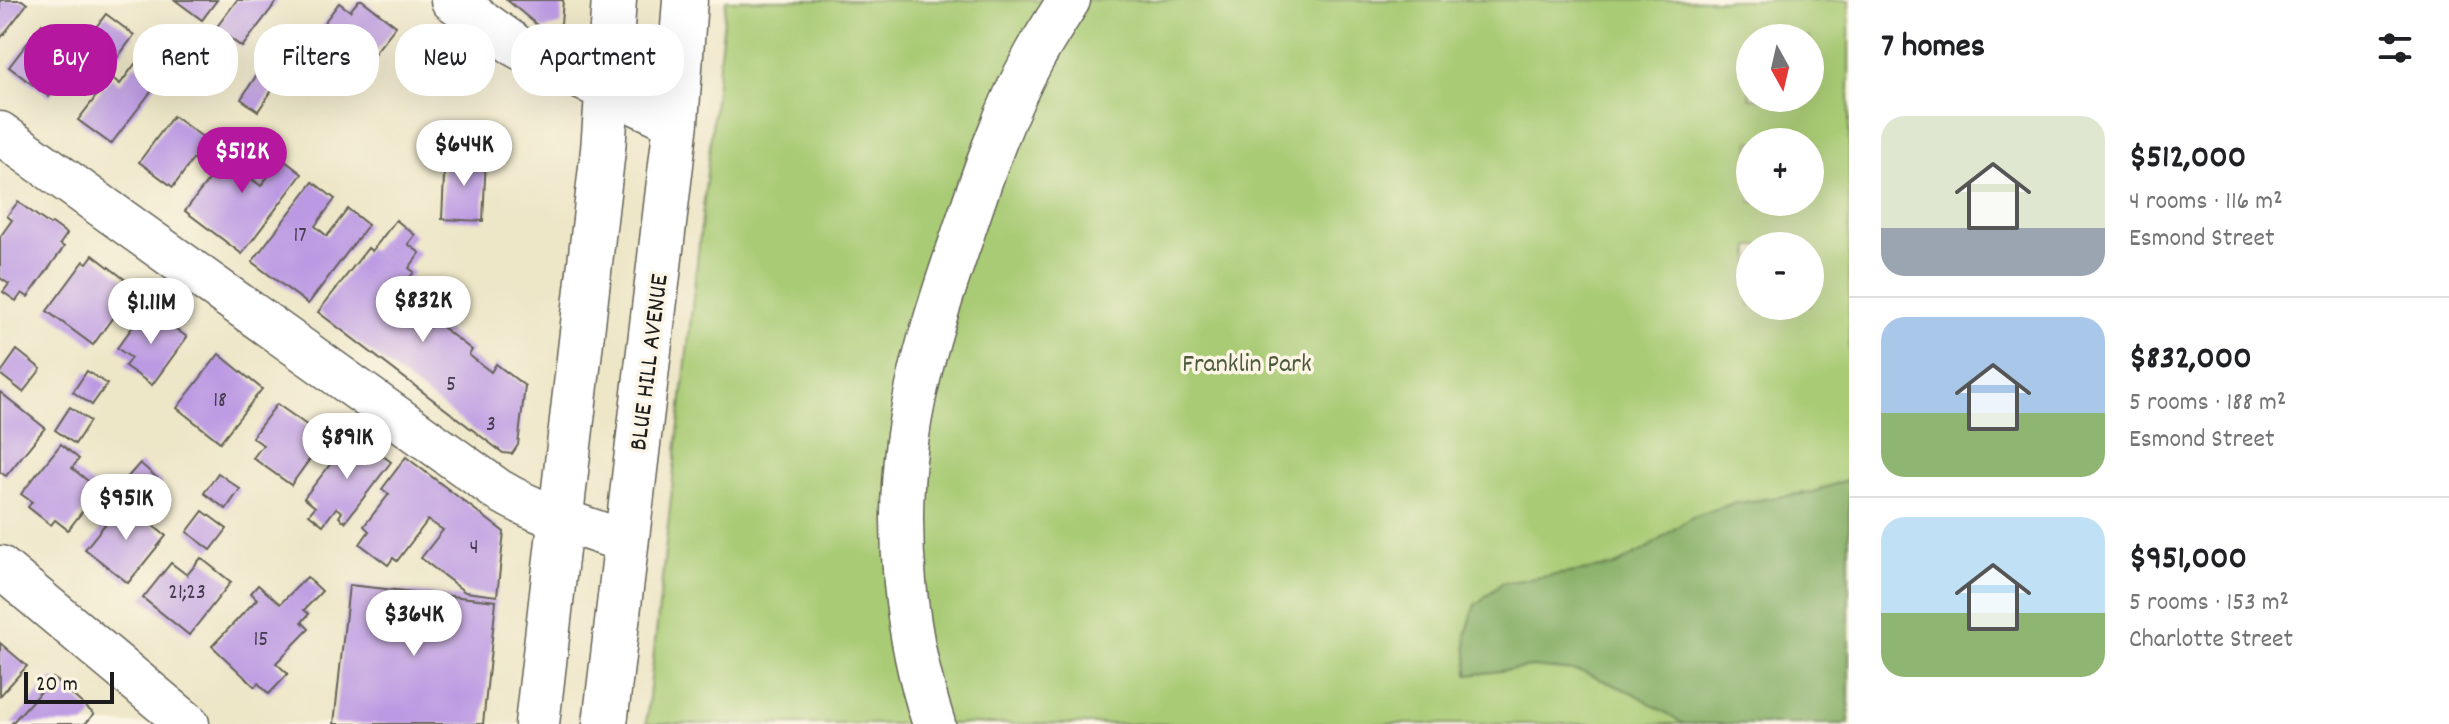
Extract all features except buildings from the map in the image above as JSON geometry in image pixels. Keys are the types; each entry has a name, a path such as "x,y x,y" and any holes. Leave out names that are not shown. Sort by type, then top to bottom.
{"main road":[{"path":"612,24 614,0"},
{"name":"BLUE HILL AVENUE","path":"605,724 676,122 685,0"},
{"path":"537,724 607,96"}],"street":[{"path":"452,0 511,42"},
{"path":"934,724 920,673 905,576 903,505 907,441 941,299 973,202 1002,125 1033,58 1069,0"},
{"path":"618,96 676,122"},
{"path":"0,133 498,490 516,501 627,542"},
{"path":"0,567 188,724"}],"green space":[{"name":"Franklin Park","path":"726,0 1849,0 1849,724 646,724"},
{"path":"1849,479 1849,724 1684,724 1633,693 1583,672 1532,667 1468,675 1466,635 1475,605 1502,583 1614,566 1646,549 1690,518 1731,504 1813,492"}]}
